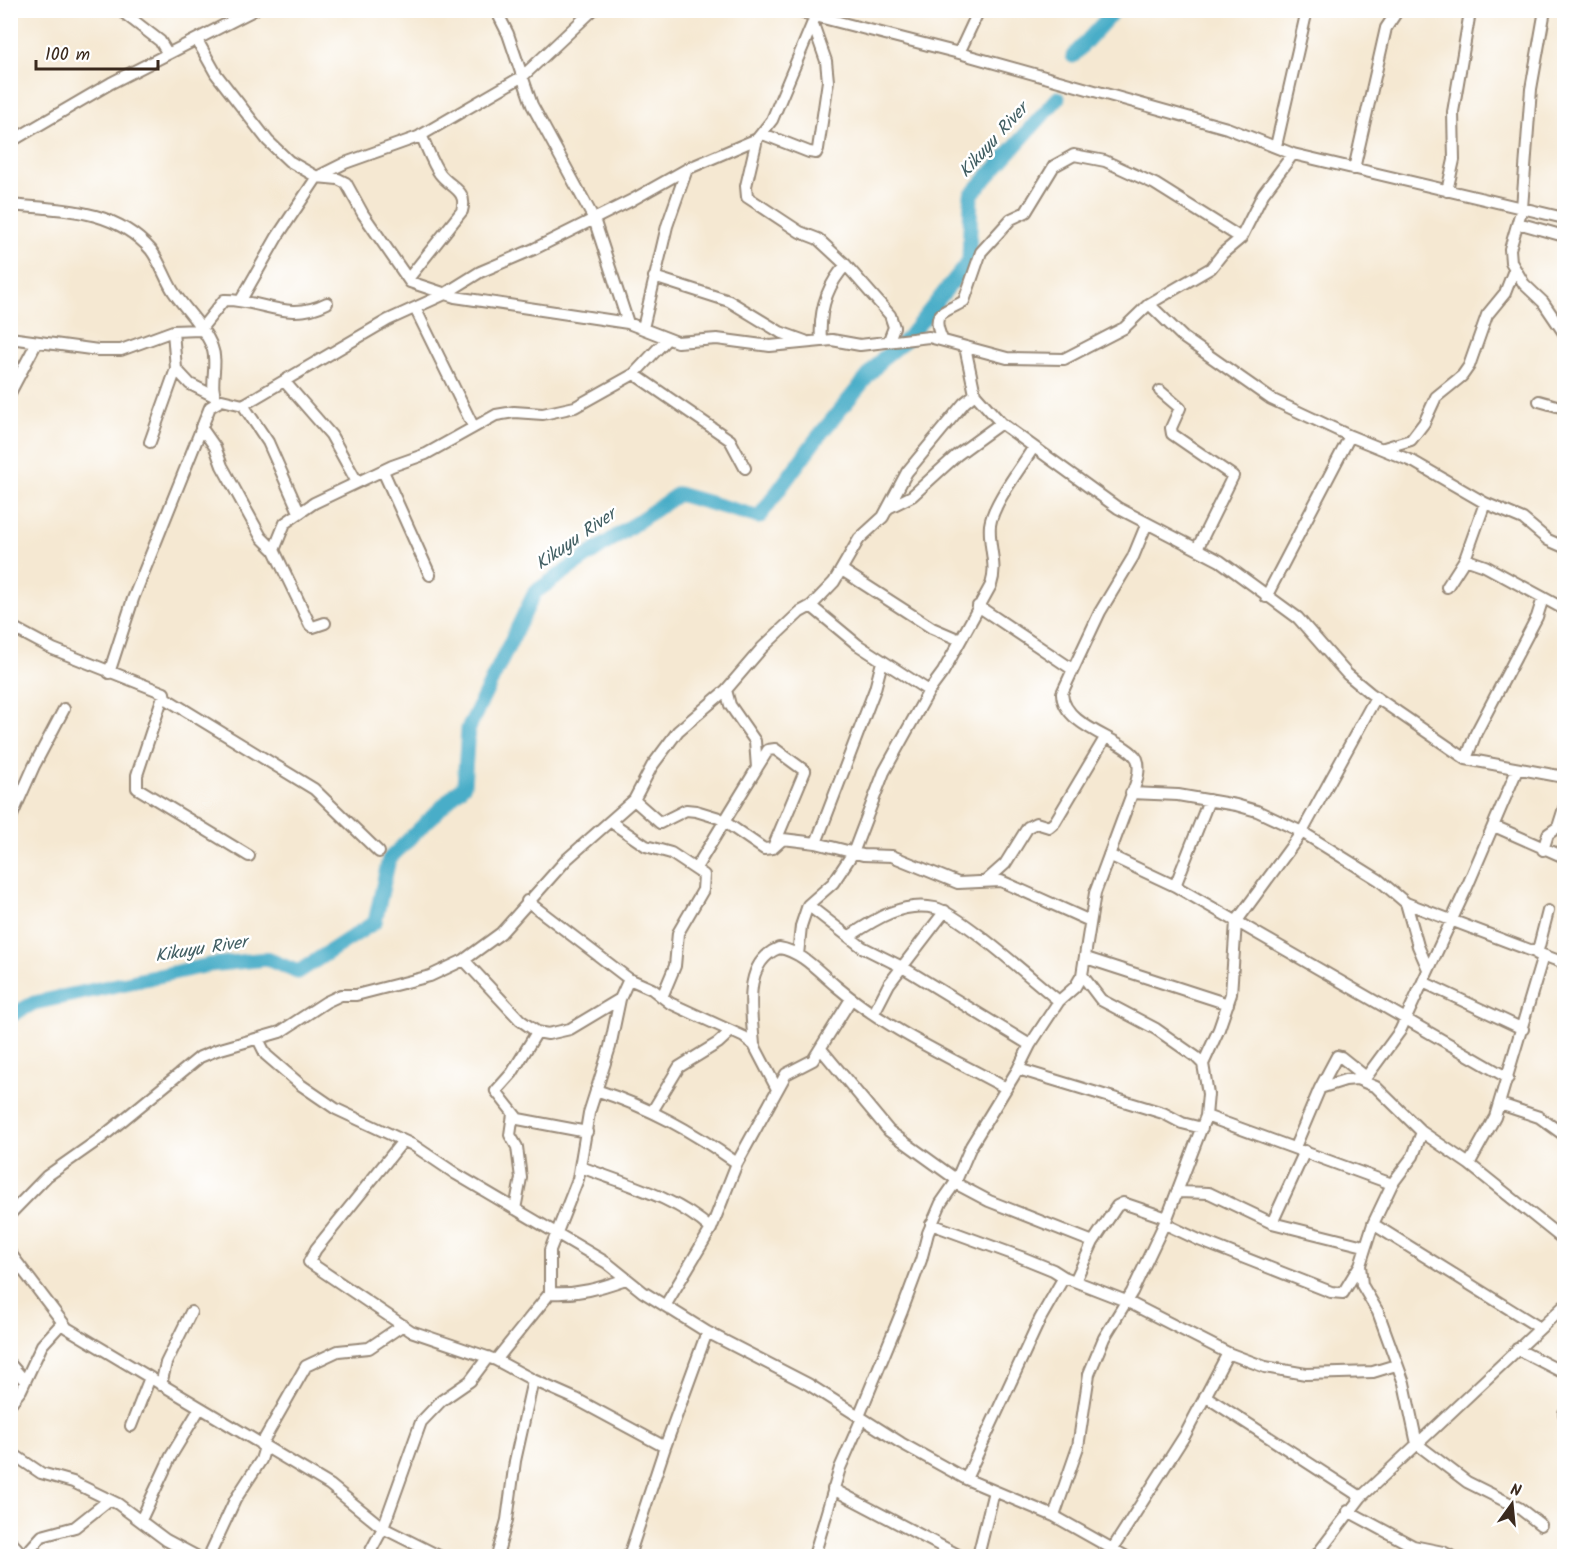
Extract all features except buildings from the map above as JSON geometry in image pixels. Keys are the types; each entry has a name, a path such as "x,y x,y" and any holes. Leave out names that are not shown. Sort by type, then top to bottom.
{"street":[{"path":"120,10 160,41 168,54"},
{"path":"10,142 168,54 254,10"},
{"path":"496,10 508,34 532,105 594,219 628,323"},
{"path":"241,300 317,177 345,163 420,135 523,76 593,10"},
{"path":"792,10 815,19 959,53 1227,128 1293,154 1564,218"},
{"path":"959,53 979,10"},
{"path":"1276,146 1307,10"},
{"path":"1354,169 1386,28 1398,10"},
{"path":"1447,190 1454,160 1453,112 1470,12 1475,10"},
{"path":"1545,10 1531,89 1522,208 1510,249 1514,270 1543,302 1564,333"},
{"path":"815,19 760,136 746,186 747,197 800,232 818,239 846,265 890,315 894,327 889,340"},
{"path":"176,369 190,384 215,399 243,405 388,320 443,295 480,272 534,249 594,219 687,168 760,136 816,153 828,81 826,61 815,19"},
{"path":"197,40 216,74 268,141 289,161 317,177 338,179 346,183 363,214 409,281 418,306 474,426"},
{"path":"409,281 462,212 465,201 460,191 440,174 420,135"},
{"path":"409,281 443,295 628,323 667,339 685,342 717,339 770,346 820,341 860,345 929,337 1007,358 1064,358 1124,328 1149,304 1211,268 1241,238 1263,194 1293,154"},
{"path":"942,339 937,325 940,315 945,308 964,301 981,252 1011,219 1023,214 1050,170 1067,156 1074,155 1105,161 1155,184 1241,238"},
{"path":"643,328 667,226 687,168"},
{"path":"10,205 102,216 128,230 152,252 172,290 213,349 215,399 201,427 136,591 110,673"},
{"path":"1518,223 1564,236"},
{"path":"820,341 820,320 830,287 846,265"},
{"path":"1384,448 1411,440 1424,423 1436,397 1462,376 1470,366 1487,315 1505,292 1514,270"},
{"path":"654,277 729,301 780,332 806,342"},
{"path":"200,330 218,304 224,300 241,300 256,306 290,311 309,309 327,303"},
{"path":"1149,304 1184,338 1271,399 1350,436 1384,448 1485,503 1523,519 1548,540 1564,547"},
{"path":"10,338 121,350 173,331 200,330"},
{"path":"150,442 176,369 173,331"},
{"path":"273,550 285,523 299,512 357,482 426,454 474,426 504,412 543,414 575,407 634,374 667,339"},
{"path":"10,393 37,342"},
{"path":"965,347 975,394 1001,423 1104,499 1147,523 1198,547 1298,618 1347,674 1376,697 1466,759 1564,777"},
{"path":"634,374 730,440 745,468"},
{"path":"284,381 331,435 357,482"},
{"path":"1160,391 1180,408 1171,428 1172,434 1233,476 1198,547"},
{"path":"10,1214 47,1176 100,1138 201,1058 245,1041 258,1040 289,1028 320,1006 341,995 356,995 418,980 465,960 501,933 527,901 567,859 634,800 652,766 678,731 726,690 762,648 800,612 811,606 842,570 859,539 888,508 906,472 964,403 975,394"},
{"path":"1539,401 1564,408"},
{"path":"243,405 268,442 299,512"},
{"path":"888,508 912,496 957,455 1001,423"},
{"path":"201,427 215,447 222,466 261,537 273,550 310,624 312,627 325,623"},
{"path":"1266,597 1350,436"},
{"path":"798,955 801,926 808,905 833,883 854,853 884,772 929,691 944,672 995,574 991,550 993,517 1033,448"},
{"path":"383,471 430,575"},
{"path":"1447,587 1465,559 1485,503"},
{"path":"814,1557 833,1489 921,1260 931,1224 941,1203 956,1181 971,1146 1018,1070 1030,1045 1059,1001 1075,987 1082,975 1095,893 1138,775 1137,759 1068,710 1062,702 1062,693 1100,612 1133,557 1147,523"},
{"path":"1465,559 1485,566 1564,609"},
{"path":"842,570 932,627 960,640"},
{"path":"1466,759 1476,733 1537,617 1543,598"},
{"path":"811,606 882,662 915,680 929,691"},
{"path":"978,606 1072,669"},
{"path":"10,626 53,649 164,693"},
{"path":"816,843 872,697 882,662"},
{"path":"726,690 730,705 755,741 757,768"},
{"path":"164,693 165,698 314,789 379,852"},
{"path":"164,693 137,775 138,788 249,856"},
{"path":"1054,1516 1078,1448 1089,1374 1104,1338 1126,1301 1166,1221 1206,1116 1208,1094 1203,1064 1227,1004 1236,922 1302,832 1376,697"},
{"path":"10,820 34,765 64,709"},
{"path":"987,880 1005,864 1028,827 1036,823 1048,827 1055,822 1105,738"},
{"path":"696,868 768,750 775,749 805,771 772,848"},
{"path":"1320,1088 1345,1080 1365,1079 1393,1043 1452,921 1516,770"},
{"path":"1131,794 1178,795 1257,811 1302,832 1379,880 1406,903 1564,963"},
{"path":"634,800 660,823 686,810 724,821 764,849 772,848 783,839 816,843 874,857 892,856 958,883 1001,881 1090,921"},
{"path":"1175,886 1209,800"},
{"path":"1543,850 1548,834 1558,827 1564,808"},
{"path":"611,822 646,846 671,853 704,875 703,890 682,924 675,966 662,997"},
{"path":"1494,826 1543,850 1564,857"},
{"path":"1109,855 1175,886 1508,1078"},
{"path":"527,901 629,979 652,988 662,997 744,1036 754,1045 777,1089"},
{"path":"1406,903 1418,946 1428,969"},
{"path":"808,905 862,947 904,968 1030,1045"},
{"path":"850,936 890,912 934,907 945,911 1059,1001"},
{"path":"874,1013 889,984 904,968 945,911"},
{"path":"1468,1164 1495,1117 1524,1029 1548,911"},
{"path":"754,1045 750,992 752,980 766,956 774,950 786,949 798,955 851,999 1006,1088"},
{"path":"1086,958 1227,1004"},
{"path":"465,960 520,1020 537,1032 548,1034 570,1029 620,999"},
{"path":"1082,975 1101,1000 1156,1029 1203,1064"},
{"path":"368,1557 383,1528 420,1422 441,1401 470,1381 550,1293 549,1255 555,1232 581,1167 596,1090 610,1047 620,999 629,979"},
{"path":"1423,982 1524,1029"},
{"path":"665,1306 711,1229 737,1163 777,1089 788,1071 808,1064 821,1048 851,999"},
{"path":"653,1110 680,1067 718,1043 731,1031"},
{"path":"537,1032 512,1073 496,1091 518,1119 587,1132"},
{"path":"258,1040 266,1055 301,1085 336,1109 403,1141 608,1263 665,1306 707,1332 808,1384 901,1443 966,1479 1054,1516 1125,1557"},
{"path":"821,1048 888,1131 956,1181 989,1201 1093,1242"},
{"path":"1272,1223 1320,1088 1339,1056 1376,1087 1422,1132 1468,1164 1564,1240"},
{"path":"1018,1070 1163,1113 1182,1123 1202,1128"},
{"path":"596,1090 653,1110 690,1130 737,1163"},
{"path":"1500,1104 1539,1117 1563,1131"},
{"path":"513,1114 510,1135 517,1147 521,1178 515,1209"},
{"path":"1206,1116 1392,1184"},
{"path":"1422,1132 1413,1156 1392,1184 1364,1246 1360,1265 1362,1285 1378,1312 1404,1383 1417,1444 1467,1482 1519,1508 1541,1525"},
{"path":"403,1141 316,1248 309,1262 411,1331 492,1359 576,1399 665,1447"},
{"path":"581,1167 666,1201 700,1219 711,1229"},
{"path":"1178,1192 1209,1193 1272,1223 1364,1246"},
{"path":"966,1479 1040,1319 1069,1279 1109,1215 1121,1203 1166,1221 1199,1240 1339,1293 1343,1293 1360,1265"},
{"path":"931,1224 1035,1262 1069,1279 1126,1301 1228,1353 1265,1367 1306,1374 1373,1372 1396,1365"},
{"path":"1373,1224 1539,1328"},
{"path":"10,1253 62,1323 150,1380 330,1485 383,1528 439,1557"},
{"path":"550,1293 572,1295 591,1291 626,1278"},
{"path":"1316,1557 1348,1511 1361,1497 1564,1306"},
{"path":"161,1385 166,1363 191,1312"},
{"path":"10,1404 25,1381 42,1345 62,1323"},
{"path":"209,1557 235,1500 261,1460 263,1446 306,1366 338,1351 369,1348 403,1326"},
{"path":"629,1557 665,1447 707,1332"},
{"path":"1516,1349 1564,1373"},
{"path":"1113,1548 1185,1435 1228,1353"},
{"path":"10,1364 25,1381"},
{"path":"131,1426 150,1380"},
{"path":"497,1557 507,1520 515,1461 532,1380"},
{"path":"1205,1396 1361,1497"},
{"path":"141,1520 171,1456 201,1408"},
{"path":"10,1452 41,1473 73,1482 109,1500 141,1520 166,1540 196,1557"},
{"path":"833,1489 960,1557"},
{"path":"978,1557 994,1491"},
{"path":"10,1541 24,1556 42,1536 75,1527 109,1500"},
{"path":"1348,1511 1413,1546 1443,1552 1451,1557"}],"waterway":[{"name":"Kikuyu River","path":"1073,56 1115,10"},
{"name":"Kikuyu River","path":"10,1016 34,1003 209,965 267,959 298,972 375,922 389,859 464,785 468,729 535,592 678,494 759,517 817,438 883,358 908,338 969,261 971,195 1058,98"}]}
